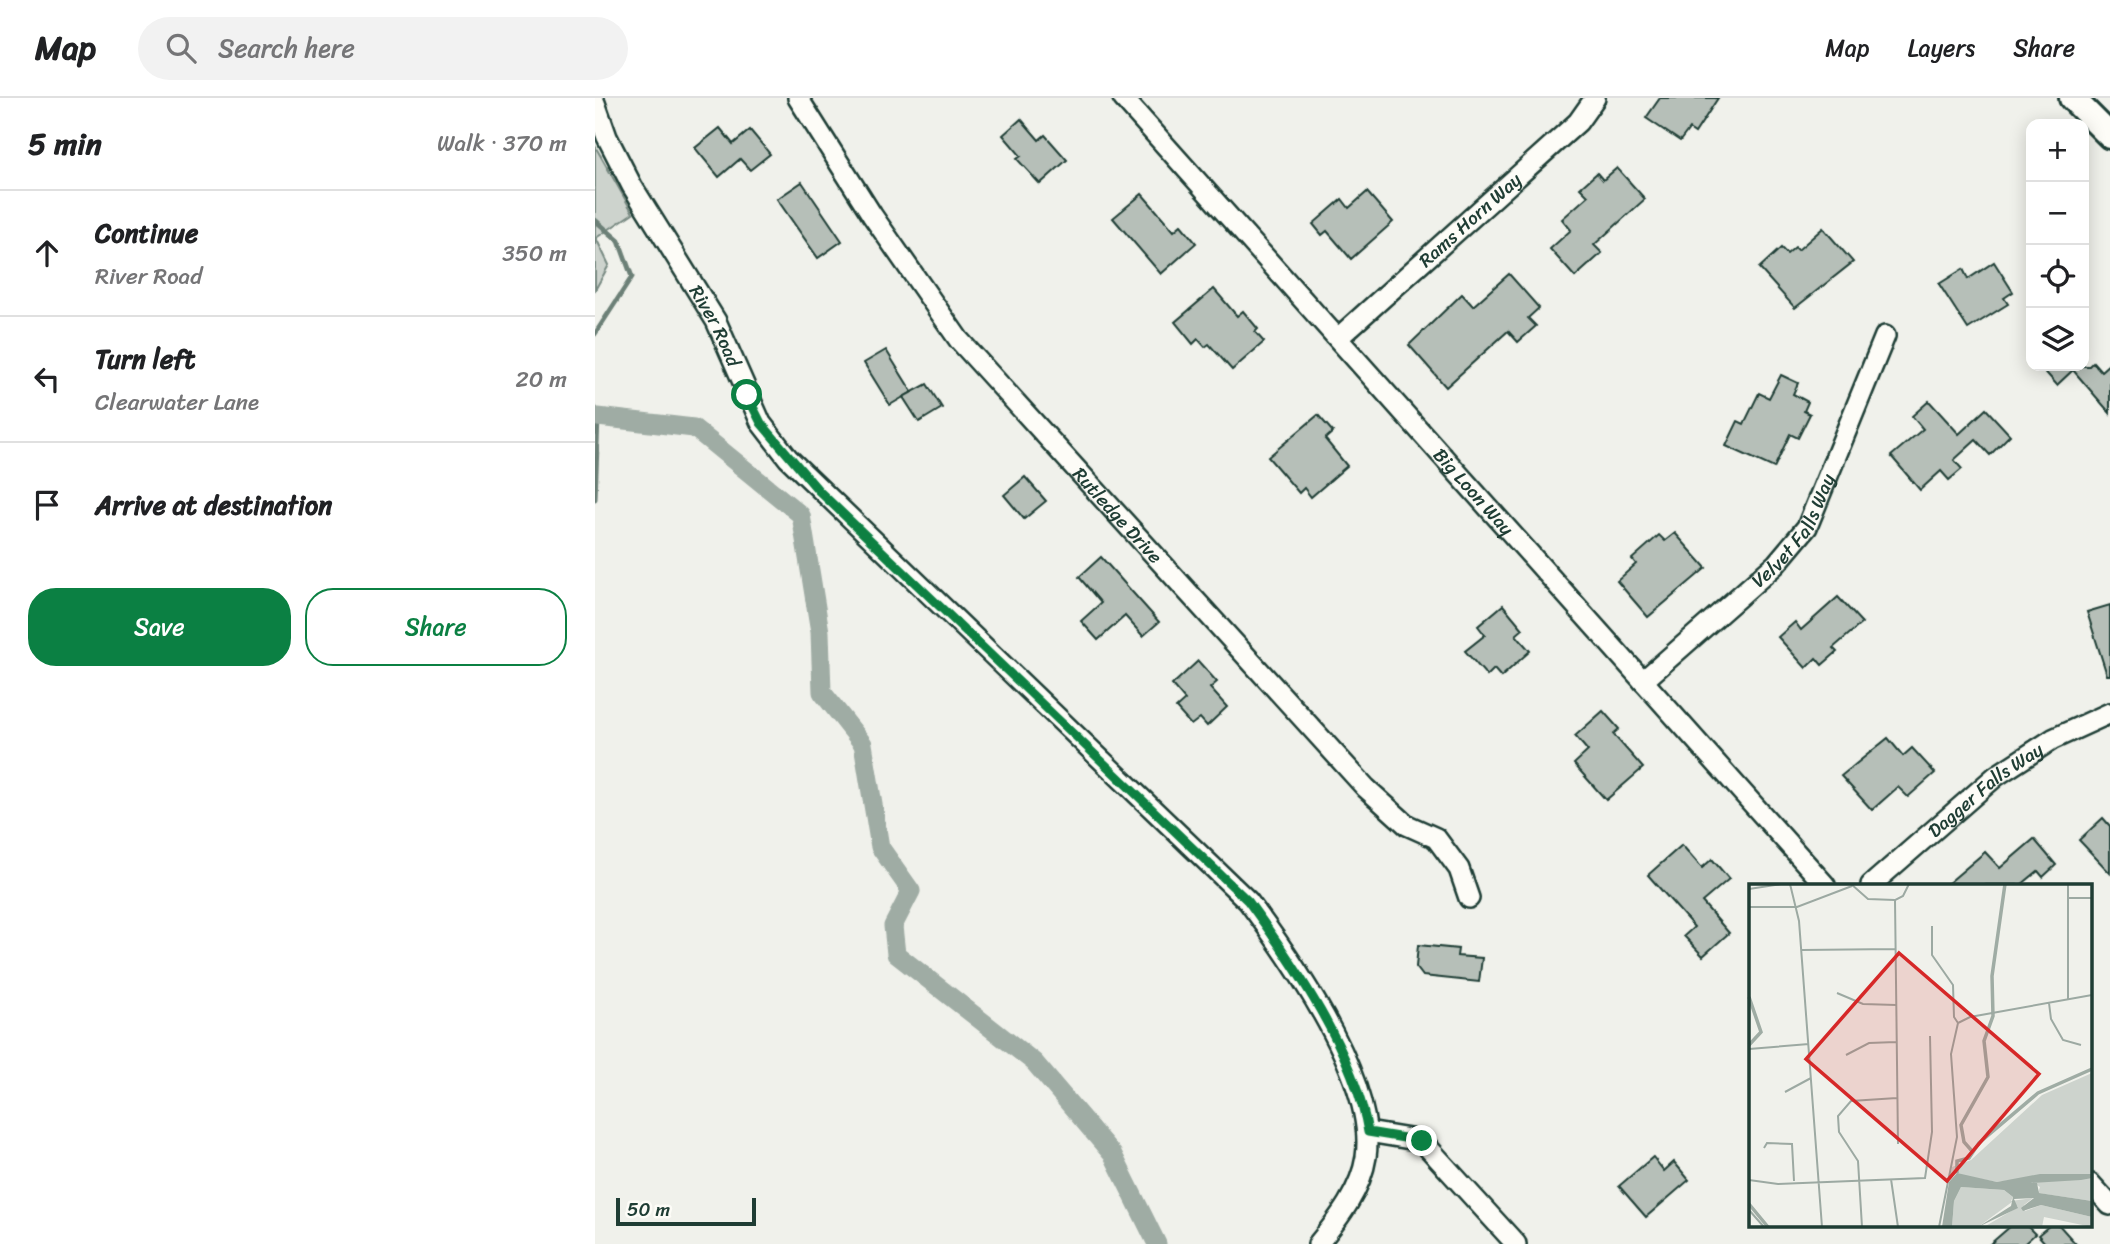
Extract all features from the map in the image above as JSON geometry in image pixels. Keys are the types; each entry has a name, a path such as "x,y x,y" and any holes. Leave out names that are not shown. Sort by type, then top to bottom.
{"street":[{"name":"Rutledge Drive","path":"797,98 872,215 958,340 1366,788 1407,825 1436,838 1459,869 1469,898"},
{"name":"Big Loon Way","path":"1123,98 1824,884"},
{"name":"Rams Horn Way","path":"1338,338 1578,122 1595,98"},
{"path":"2072,98 2110,136"},
{"name":"River Road","path":"595,103 607,138 632,186 716,321 761,423 819,491 1248,901 1287,954 1343,1055 1364,1106 1368,1132 1366,1159 1355,1193 1318,1244"},
{"name":"Velvet Falls Way","path":"1643,681 1776,564 1807,527 1885,337"},
{"name":"Dagger Falls Way","path":"1872,884 1996,776 2053,739 2110,713"},
{"path":"1368,1132 1422,1141 1516,1244"},
{"path":"2093,1186 2110,1205"}],"shaded area":[{"path":"595,146 633,213 596,238 609,265 595,290"}],"building":[{"path":"1660,98 1718,98 1695,133 1689,129 1680,141 1646,118"},
{"path":"1021,119 1039,140 1045,135 1067,160 1040,184 1017,159 1021,156 1003,135"},
{"path":"720,128 733,144 750,130 770,154 750,170 740,159 719,177 695,148"},
{"path":"1617,168 1645,199 1594,245 1602,253 1575,277 1550,249 1571,230 1562,219 1588,196 1580,188 1597,173 1603,180"},
{"path":"802,182 842,241 818,258 777,199"},
{"path":"1367,192 1393,222 1351,259 1327,231 1322,235 1313,224 1342,199 1349,208"},
{"path":"1142,194 1174,231 1181,225 1196,243 1161,274 1113,218"},
{"path":"1823,228 1853,262 1795,308 1759,268 1781,248 1787,254 1795,247 1798,250"},
{"path":"1994,262 2013,292 2004,298 2008,304 1968,329 1939,284 1963,269 1968,279"},
{"path":"1509,274 1539,308 1528,318 1536,326 1518,342 1508,331 1446,387 1409,345 1462,294 1473,306"},
{"path":"1214,289 1237,316 1243,311 1258,329 1255,332 1264,342 1232,370 1209,344 1205,347 1198,339 1193,344 1175,322"},
{"path":"886,350 912,392 890,405 864,363"},
{"path":"2093,362 2101,371 2110,363 2110,413 2074,371 2089,371"},
{"path":"2044,371 2072,371 2057,385"},
{"path":"1781,375 1798,383 1793,394 1808,402 1804,411 1810,414 1798,438 1790,434 1774,468 1726,446 1738,421 1744,424 1759,393 1769,398"},
{"path":"927,384 942,408 919,422 903,397"},
{"path":"1929,401 1959,434 1986,409 2010,435 1990,455 1976,440 1954,460 1962,469 1949,480 1941,471 1920,490 1891,456 1923,429 1912,416"},
{"path":"1318,415 1333,432 1325,439 1347,466 1311,497 1304,488 1299,493 1268,457"},
{"path":"1025,477 1046,501 1024,519 1004,495"},
{"path":"1675,533 1706,568 1648,617 1617,581 1636,564 1632,559 1659,535 1665,541"},
{"path":"1101,557 1159,622 1143,636 1125,616 1098,640 1081,621 1101,603 1079,577"},
{"path":"1838,597 1862,623 1833,648 1837,652 1822,665 1816,658 1806,668 1778,637 1795,622 1801,630"},
{"path":"1503,605 1523,629 1516,635 1530,651 1501,677 1494,669 1487,676 1465,651 1485,635 1478,626"},
{"path":"2110,605 2110,675 2107,675 2087,612"},
{"path":"1198,661 1217,682 1210,688 1227,707 1207,726 1200,718 1191,725 1176,708 1185,700 1172,685"},
{"path":"1603,711 1619,729 1613,734 1643,768 1606,800 1574,764 1588,751 1575,736"},
{"path":"1888,738 1903,756 1912,748 1935,773 1908,797 1898,787 1872,810 1841,776"},
{"path":"2103,818 2110,826 2110,873 2079,840"},
{"path":"2034,839 2056,865 2043,877 2038,871 2022,884 1947,884 1985,852 2000,868"},
{"path":"1682,845 1702,868 1712,859 1729,879 1702,902 1729,933 1703,956 1684,936 1694,927 1648,875"},
{"path":"1418,945 1458,949 1457,956 1482,958 1479,982 1423,976 1416,967"},
{"path":"1653,1157 1664,1171 1674,1162 1689,1180 1646,1217 1619,1186"},
{"path":"2011,1226 2027,1226 2035,1234 2024,1244 1990,1244"},
{"path":"2049,1226 2060,1226 2076,1244 2046,1244 2038,1235"}],"waterway":[{"path":"595,220 619,241 632,277 595,334"},
{"path":"595,408 598,417 595,499"},
{"path":"598,417 694,428 801,515 820,632 822,692 863,744 880,847 911,891 893,926 896,954 1034,1062 1113,1155 1157,1244"}],"route":[{"path":"747,395 761,423 788,458 819,491 1248,901 1287,954 1343,1055 1364,1106 1368,1132 1422,1141"}]}
